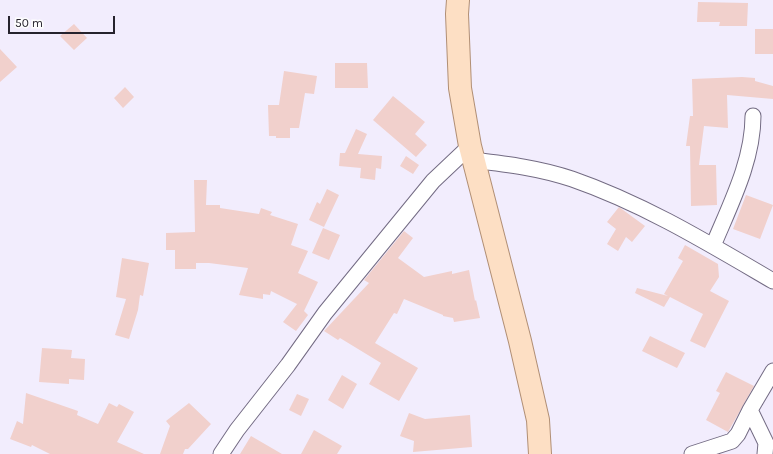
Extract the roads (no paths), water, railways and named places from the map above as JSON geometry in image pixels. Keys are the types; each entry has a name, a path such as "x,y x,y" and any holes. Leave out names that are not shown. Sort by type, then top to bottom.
{"main road":[{"path":"458,0 457,14 460,88 471,153 524,355 538,420 540,454"}],"street":[{"path":"713,246 746,164 753,130 753,116"},
{"path":"221,454 237,430 325,313 433,181 471,153 571,179 648,210 773,281"},
{"path":"692,454 724,449 732,441 738,434 773,371"},
{"path":"750,410 766,443 766,454"}]}
